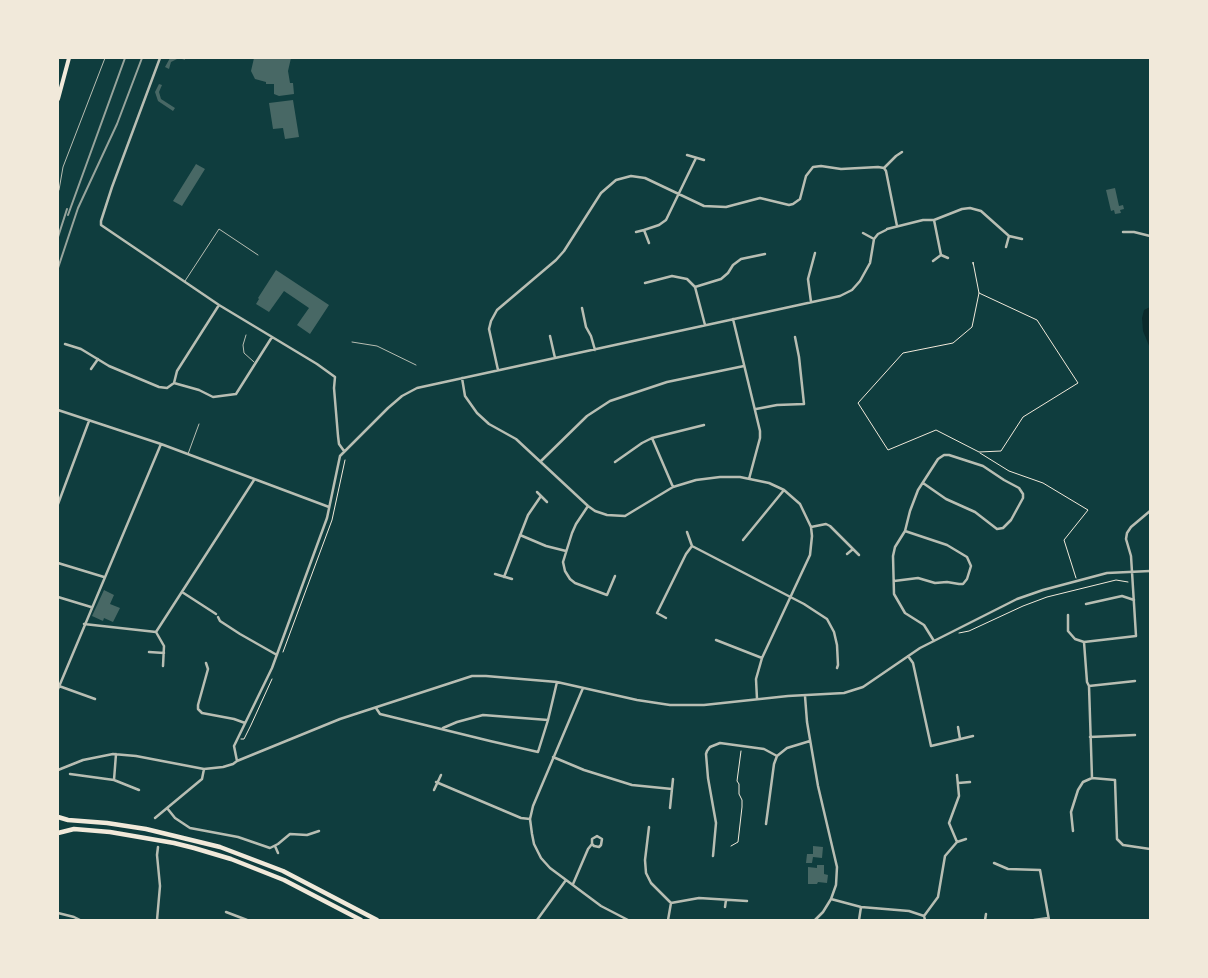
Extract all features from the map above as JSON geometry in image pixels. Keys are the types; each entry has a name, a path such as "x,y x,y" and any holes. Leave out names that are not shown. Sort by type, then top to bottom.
{"highway":[{"path":"58,816 68,820 146,829 220,847 283,871 377,920"},
{"path":"58,833 74,829 110,832 168,841 194,848 238,862 284,880 361,920"}],"main road":[{"path":"58,99 69,58"}],"street":[{"path":"160,58 112,187 101,225 219,305 335,377 334,388 338,436 339,444 344,451"},
{"path":"498,370 489,329 493,316 497,310 556,260 564,251 606,187 616,180 637,176 704,206 726,207 760,198 789,205 800,198 808,171 816,166 842,169 856,167 884,168 902,152"},
{"path":"687,155 704,160"},
{"path":"636,232 664,223 696,158"},
{"path":"884,168 887,174 897,226"},
{"path":"237,761 234,746 264,687 321,535 340,456 402,396 417,388 840,296 855,288 870,263 874,239 878,234 897,226 923,220 934,220 962,209 975,208 989,217 1010,236 1022,239"},
{"path":"934,220 941,255"},
{"path":"644,230 648,243"},
{"path":"1123,232 1134,232 1150,236"},
{"path":"863,233 874,239"},
{"path":"1006,246 1010,236"},
{"path":"811,302 808,279 815,253"},
{"path":"695,287 721,279 741,259 765,254"},
{"path":"941,255 948,258"},
{"path":"933,261 941,255"},
{"path":"645,283 677,276 687,279 695,287 705,325"},
{"path":"65,344 81,349 109,366 159,387 167,388 174,383 177,371 219,305"},
{"path":"582,308 586,327 595,350"},
{"path":"733,319 759,424 760,438 749,478"},
{"path":"550,336 555,358"},
{"path":"174,383 199,390 213,398 236,394 272,337"},
{"path":"795,337 805,409"},
{"path":"92,369 98,359"},
{"path":"541,461 587,416 610,401 629,393 667,382 744,366"},
{"path":"462,378 465,396 477,413 489,424 516,439 595,511 607,515 625,516 673,487 696,480 712,478 749,478 768,483 784,490 800,504 811,527 810,555 762,658 757,673 757,699"},
{"path":"756,409 777,405 804,404"},
{"path":"58,410 161,444 329,507"},
{"path":"58,504 89,421"},
{"path":"615,462 652,438 704,426"},
{"path":"652,438 673,487"},
{"path":"95,699 58,688 161,444"},
{"path":"923,483 946,499 974,512 994,528 1003,528 1011,520 1023,498 1022,490 983,466 953,455 946,454 938,459 923,483 913,500 905,531 895,547 893,556 894,594 905,613 924,625 934,641"},
{"path":"156,632 254,480"},
{"path":"743,540 784,490"},
{"path":"537,492 548,502"},
{"path":"504,577 534,504 541,496"},
{"path":"588,506 576,524 566,551 563,562 565,571 575,583 607,595 615,576"},
{"path":"1068,615 1068,631 1075,639 1084,642 1136,636 1132,571 1126,539 1131,527 1150,511"},
{"path":"811,527 826,524 839,533 859,555"},
{"path":"894,581 918,578 935,582 963,584 967,579 971,566 967,557 947,545 905,531"},
{"path":"687,532 692,546 815,610 827,619 838,645 838,665 836,668"},
{"path":"520,535 546,546 566,551"},
{"path":"666,618 657,613 686,554 692,546"},
{"path":"848,554 853,549"},
{"path":"58,563 104,577"},
{"path":"58,770 93,757 116,754 204,769 223,767 328,724 472,676 557,682 637,700 670,705 704,705 852,692 863,687 908,656 934,641 1018,599 1043,590 1107,573 1150,571"},
{"path":"495,574 512,579"},
{"path":"182,592 217,615 220,621 267,651 277,655"},
{"path":"1086,604 1122,596 1134,600"},
{"path":"58,597 91,607"},
{"path":"84,624 156,632"},
{"path":"156,632 164,646 163,666"},
{"path":"716,640 762,658"},
{"path":"1084,642 1087,682 1089,686 1092,778"},
{"path":"149,652 164,653"},
{"path":"908,656 913,663 931,746 973,736"},
{"path":"206,663 208,669 198,709 202,713 246,723"},
{"path":"1089,686 1135,681"},
{"path":"376,708 380,714 538,752 557,682"},
{"path":"583,688 533,806 530,819 534,844 544,862 550,868 601,906 628,920"},
{"path":"805,696 818,786 837,867 836,885 831,899 823,912 815,920"},
{"path":"441,729 456,722 483,715 548,720"},
{"path":"958,727 960,739"},
{"path":"1090,737 1134,735"},
{"path":"766,824 774,764 777,756 787,748 810,741"},
{"path":"713,856 716,824 706,754 710,747 720,743 764,748 777,756"},
{"path":"114,780 116,754"},
{"path":"553,757 584,770 632,785 672,789"},
{"path":"155,818 202,779 204,769"},
{"path":"70,774 114,780 139,790"},
{"path":"957,774 959,796 949,823 957,842"},
{"path":"434,790 441,775"},
{"path":"1073,831 1071,812 1078,790 1083,782 1092,778 1115,780 1117,839 1123,844 1150,849"},
{"path":"670,808 674,779"},
{"path":"437,782 521,818 530,819"},
{"path":"958,783 970,782"},
{"path":"167,808 174,818 190,828 238,837 270,848 290,834 307,835 318,831"},
{"path":"649,827 645,860 646,873 651,883 671,903"},
{"path":"573,884 592,844 592,839 597,836 602,839 599,847 592,844"},
{"path":"924,916 934,905 938,897 945,856 957,842 966,839"},
{"path":"274,846 278,854"},
{"path":"157,920 160,886 158,847"},
{"path":"994,863 1008,869 1040,870 1049,919 1034,920"},
{"path":"1008,869 1008,875"},
{"path":"536,920 566,880"},
{"path":"671,903 699,898 747,901"},
{"path":"831,899 861,908 910,911 924,916"},
{"path":"725,907 726,900"},
{"path":"668,920 671,903"},
{"path":"860,920 861,908"},
{"path":"226,912 247,920"},
{"path":"58,913 80,920"},
{"path":"985,920 986,914"},
{"path":"924,916 925,920"}],"lane":[{"path":"59,190 63,167 105,58"},
{"path":"96,224 101,225"},
{"path":"185,282 219,229 258,255"},
{"path":"246,335 243,345 244,353 255,364"},
{"path":"352,342 377,346 416,365"},
{"path":"187,455 199,424"}],"path":[{"path":"973,264 973,262 979,293 972,327 953,343 903,353 858,403 888,450 936,430 979,452 1009,471 1043,483 1088,510 1064,540 1077,581"},
{"path":"979,293 1038,320 1078,383 1023,417 1002,451 979,452"},
{"path":"958,633 969,631 1023,606 1047,598 1116,580 1133,581"},
{"path":"236,742 244,738 251,725"},
{"path":"731,846 738,842 741,818 742,800 739,794 740,784 737,781 741,745"}],"water":[{"path":"1150,307 1150,348 1143,331 1142,318 1144,310"}],"building":[{"path":"170,58 179,58 171,62 169,69 165,67"},
{"path":"254,58 291,58 288,71 290,83 293,83 294,94 279,96 274,94 274,84 266,84 266,82 255,79 251,71"},
{"path":"159,84 162,85 159,92 161,99 175,108 173,111 158,101 155,92"},
{"path":"293,100 299,137 285,139 283,128 273,129 269,103"},
{"path":"196,164 205,169 182,206 173,201"},
{"path":"1115,188 1119,206 1123,205 1124,209 1120,210 1121,213 1115,214 1114,210 1111,211 1106,190"},
{"path":"276,270 329,305 310,334 297,325 309,308 284,291 269,312 256,304"},
{"path":"104,590 114,595 110,604 120,608 113,622 104,618 103,621 92,616"},
{"path":"813,846 823,847 822,858 813,857 812,863 806,863 807,854 813,854"},
{"path":"817,865 824,865 824,874 828,875 827,883 808,884 808,867 817,868"}],"railway":[{"path":"68,215 125,58"},
{"path":"58,268 78,208 117,124 142,58"},
{"path":"58,237 67,209"}]}
